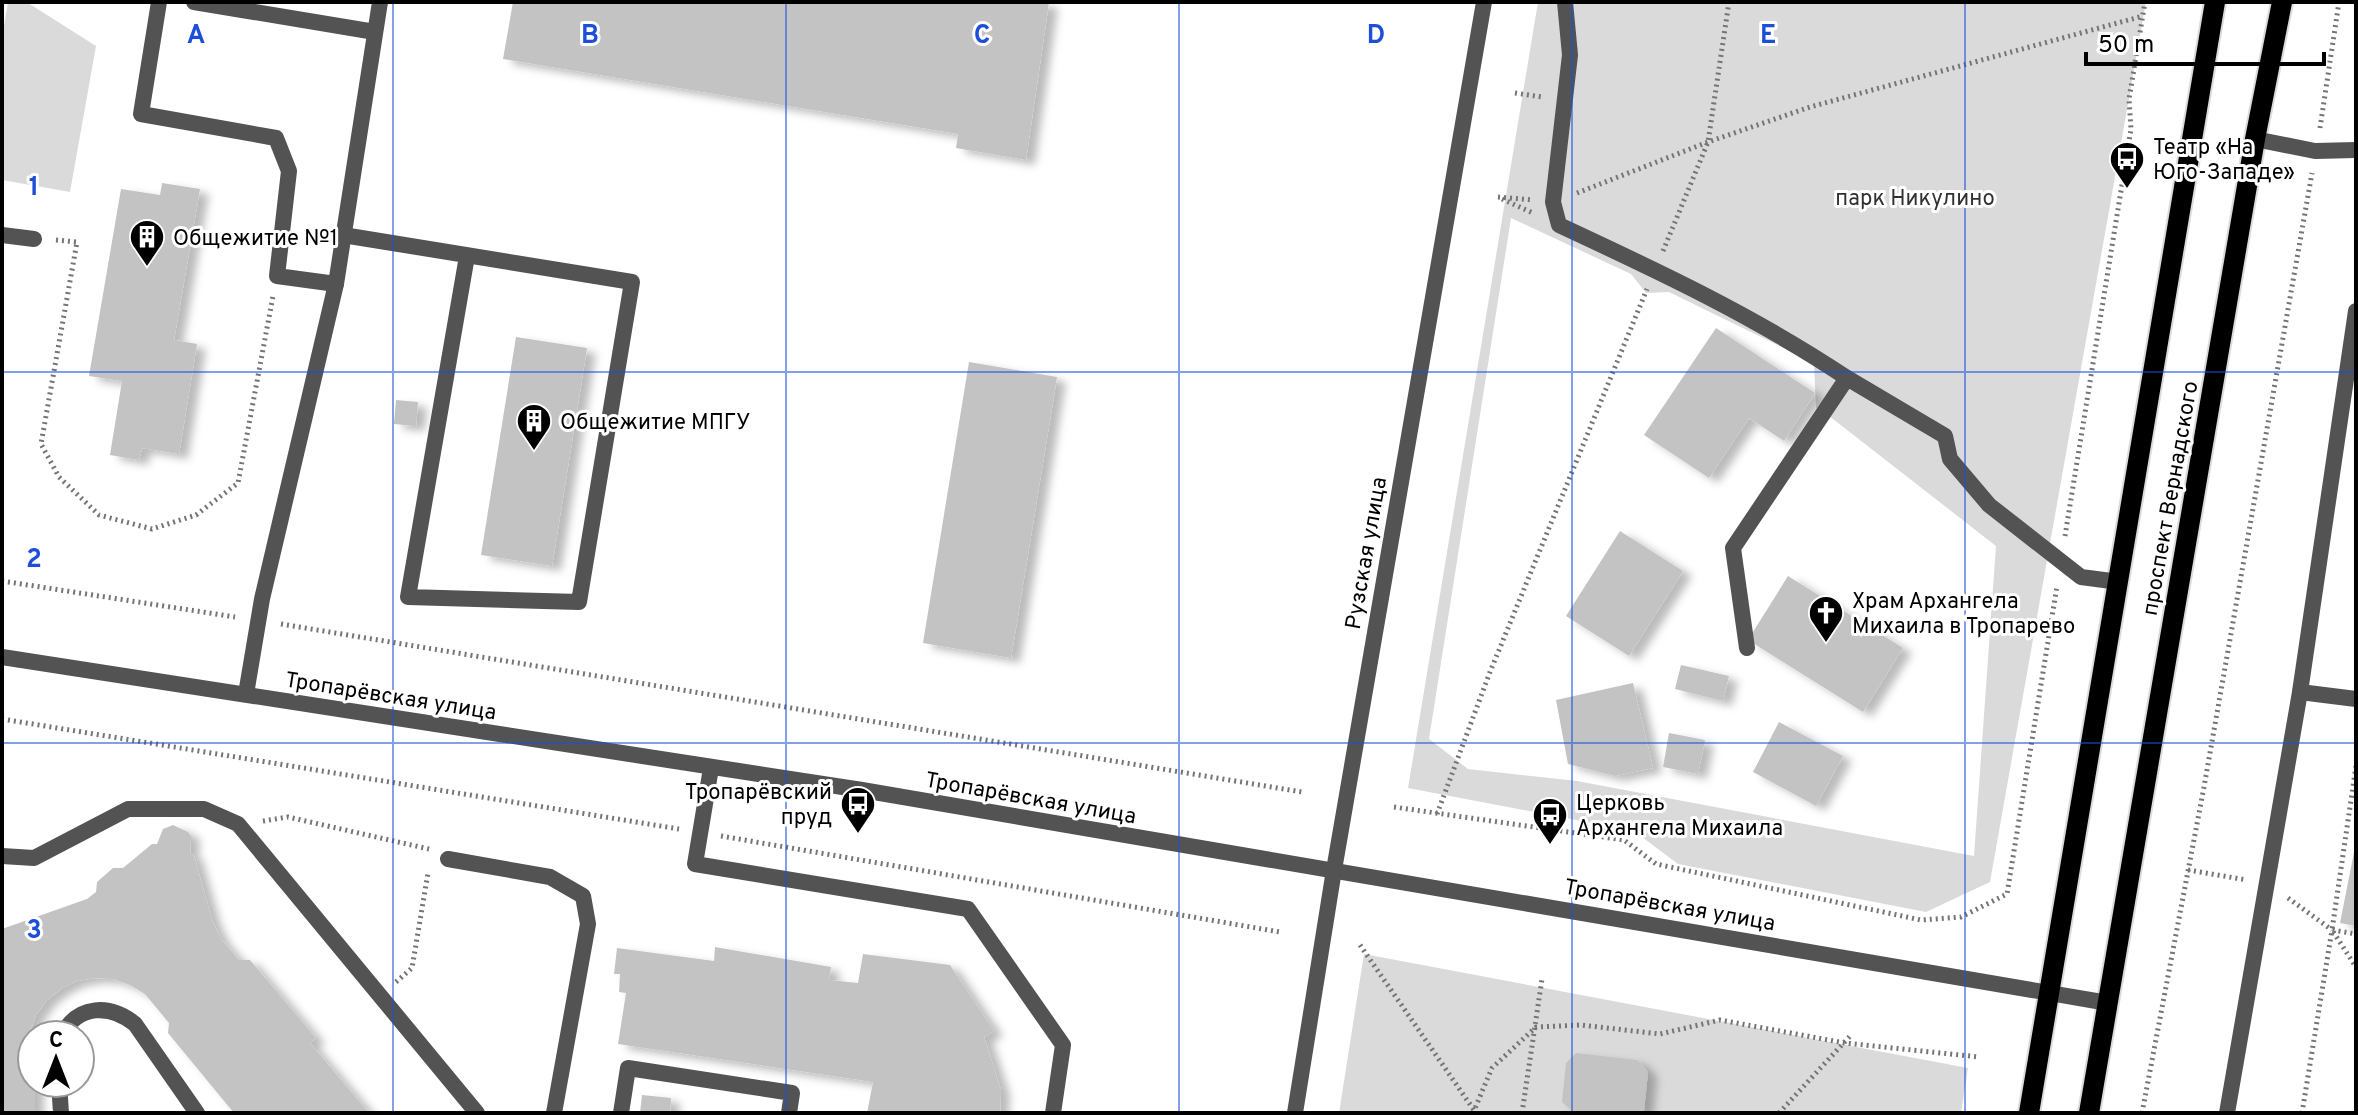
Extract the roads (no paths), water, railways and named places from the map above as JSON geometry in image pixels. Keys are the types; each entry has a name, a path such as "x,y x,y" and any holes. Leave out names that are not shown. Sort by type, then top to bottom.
{"main road":[{"name":"проспект Вернадского","path":"2029,1113 2215,2"},
{"name":"проспект Вернадского","path":"2089,1113 2255,139 2282,2"}],"street":[{"path":"159,2 141,114 276,138 289,171 277,276 336,284"},
{"path":"194,2 375,32"},
{"path":"246,694 258,620 336,284 380,2"},
{"name":"Рузская улица","path":"1295,1113 1484,2"},
{"path":"1565,2 1570,55 1553,202 1559,225 1791,340 1847,378 1945,436 1950,459 1989,505 2081,577 2119,582"},
{"path":"2255,139 2315,151 2356,150"},
{"path":"2,235 34,239"},
{"path":"343,235 632,282 579,602 408,597 467,256"},
{"path":"2227,1113 2300,692 2356,311"},
{"path":"1747,648 1733,548 1847,378"},
{"name":"Тропарёвская улица","path":"2,657 862,790 2050,992"},
{"path":"2300,692 2356,699"},
{"path":"711,768 695,864 968,909 1063,1045 1053,1113"},
{"path":"2,856 34,858 128,809 204,809 238,824 477,1113"},
{"path":"448,859 550,877 583,896 588,924 554,1113"},
{"path":"2050,992 2108,1003"},
{"path":"74,1019 84,1012 111,1010 124,1015 135,1024 197,1113"},
{"path":"621,1113 628,1068 792,1093 789,1113"}],"place":[{"name":"Театр «На Юго-Западе»","path":"2127,190"},
{"name":"Общежитие №1","path":"147,268"},
{"name":"Общежитие МПГУ","path":"534,452"},
{"name":"Храм Архангела Михаила в Тропарево","path":"1826,644"},
{"name":"Тропарёвский пруд","path":"858,835"},
{"name":"Церковь Архангела Михаила","path":"1550,846"}],"park label":[{"name":"парк Никулино","path":"1915,197"}]}
